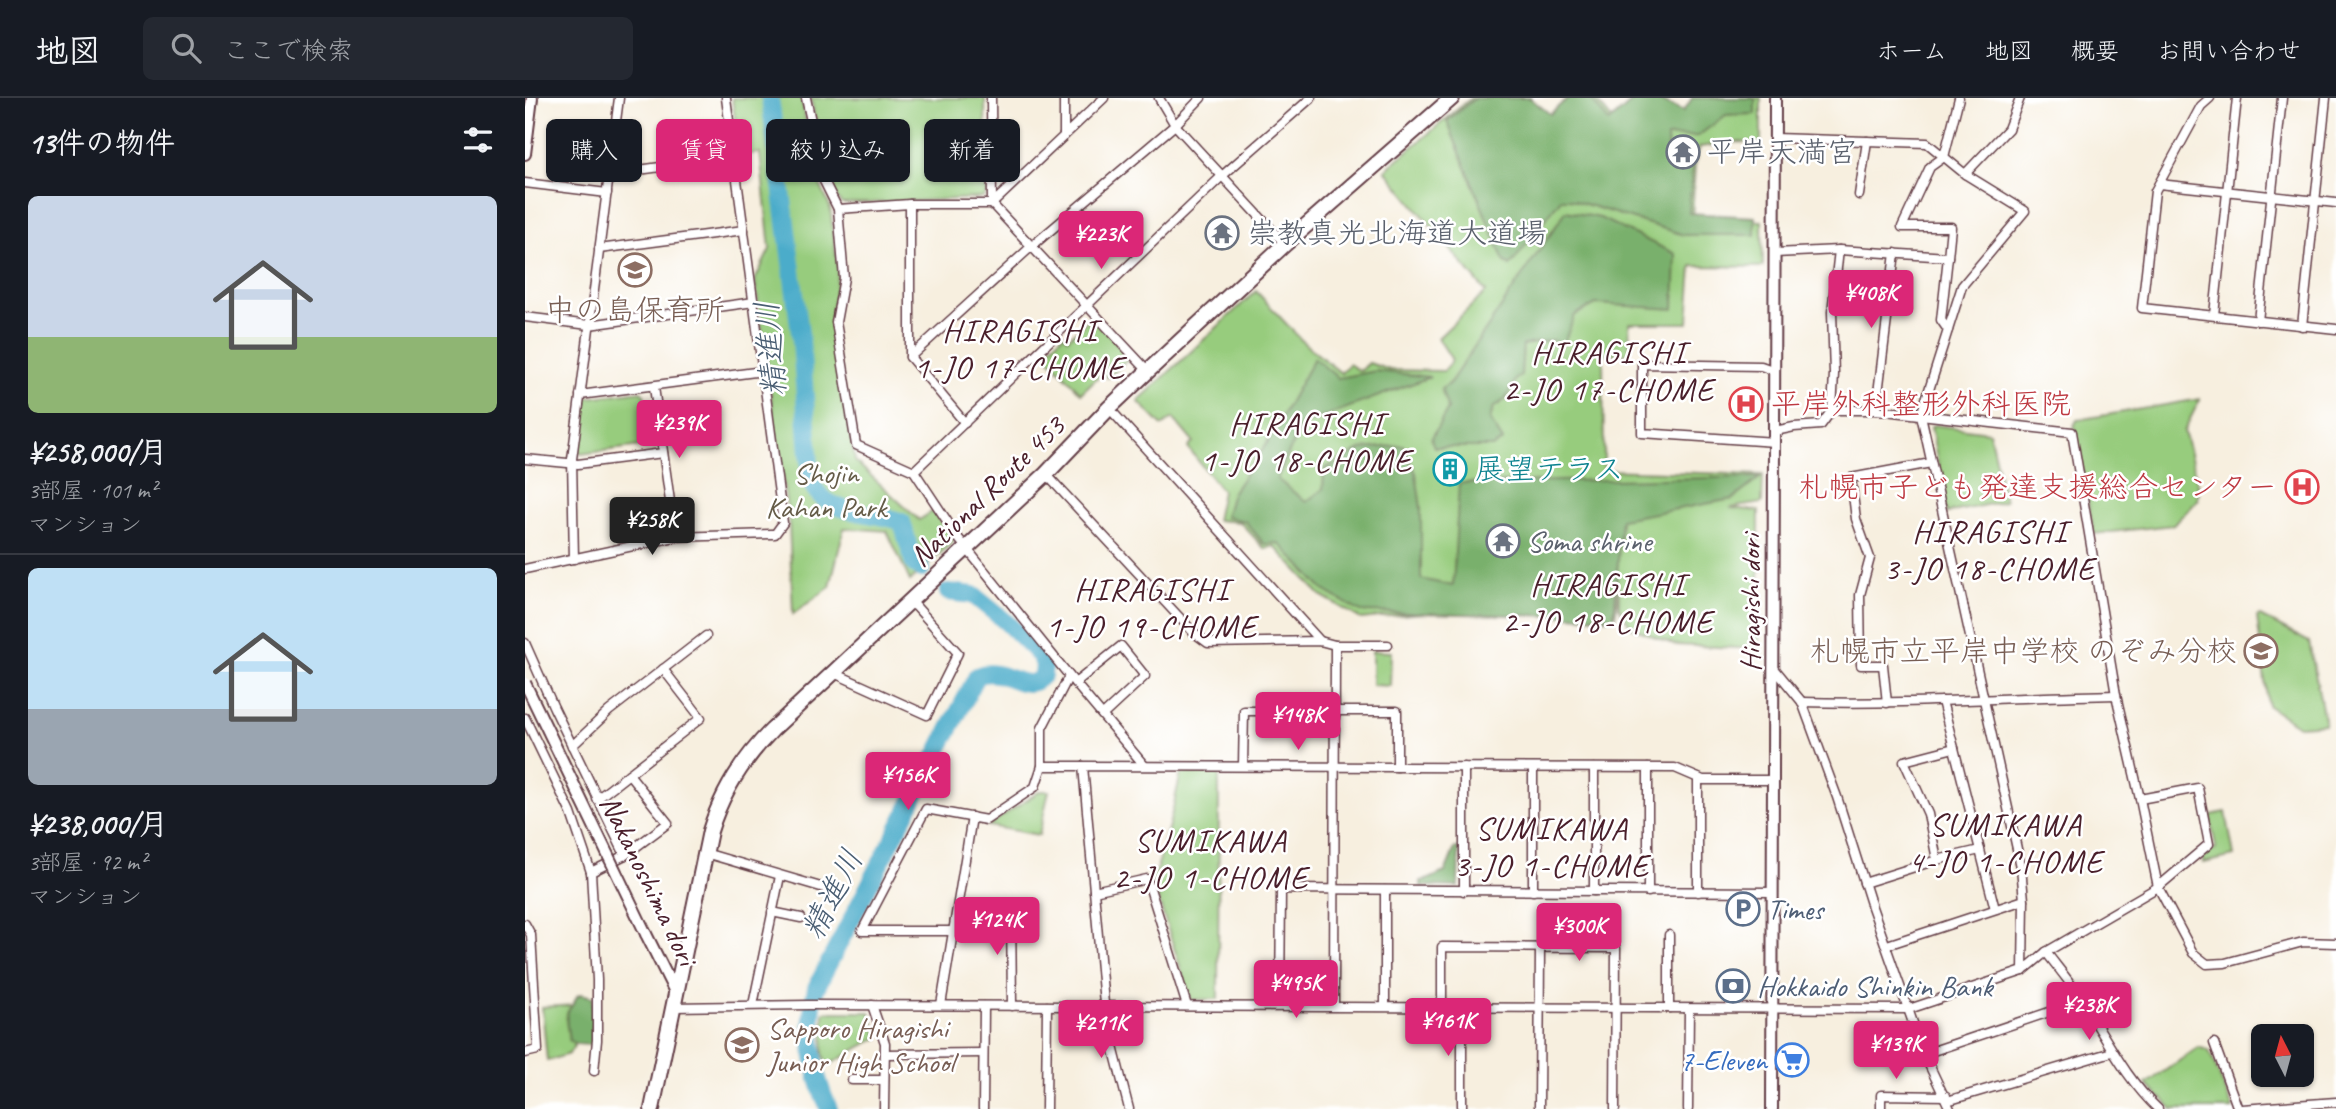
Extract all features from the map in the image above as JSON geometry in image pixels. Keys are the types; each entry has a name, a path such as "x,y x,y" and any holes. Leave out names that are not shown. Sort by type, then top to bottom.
{"highway":[{"name":"National Route 453","path":"675,1000 705,853 720,804 741,766 765,737 1046,474 1148,371 1446,100"},
{"name":"Nakanoshima dori","path":"652,1109 675,1000"}],"street":[{"path":"525,154 532,98"},
{"path":"616,119 619,98"},
{"path":"726,98 729,119"},
{"path":"806,98 824,181 838,209 844,278 836,322 856,445 914,471 968,548 1072,680 1144,765"},
{"path":"991,98 992,204 1148,371"},
{"path":"1063,98 1064,136"},
{"path":"838,209 910,204 992,204 1104,98"},
{"path":"1159,98 1175,125 1285,244"},
{"path":"910,357 1032,246 1175,125 1202,98"},
{"path":"914,471 1222,176 1311,98"},
{"name":"Hiragishi dori","path":"1772,1109 1775,98"},
{"path":"1948,330 1941,320 1951,227 1902,227 1930,167 1944,157 1959,98"},
{"path":"1965,174 2008,130 2020,98"},
{"path":"2210,98 2201,106 2155,191 2142,308 2336,329"},
{"path":"2214,316 2237,98"},
{"path":"2258,321 2282,98"},
{"path":"2302,326 2326,98"},
{"path":"1775,138 1927,143 1965,174 2025,211 1962,286 1921,415 2021,867 2024,900 2023,971"},
{"path":"1859,195 1867,141"},
{"path":"574,559 571,464 608,182"},
{"path":"525,569 675,537 775,534 783,523 737,182"},
{"path":"525,183 607,193"},
{"path":"2159,184 2336,203"},
{"path":"910,204 910,357 965,423"},
{"path":"599,249 744,230"},
{"path":"1775,253 1839,250 1948,257"},
{"path":"1775,371 1761,366 1642,364 1642,433 1775,437 1794,427 1821,425 1832,410 1832,312 1839,250"},
{"path":"1876,410 1895,253"},
{"path":"525,317 589,325 754,302"},
{"path":"580,396 763,371"},
{"path":"654,387 675,537"},
{"path":"1109,408 1320,641"},
{"path":"1832,410 1876,410 2072,432 2116,695 2158,887 2193,953 2207,964 2225,963 2303,942 2336,943"},
{"path":"525,459 571,464 663,453"},
{"path":"1887,703 1883,665 1861,665 1860,595 1870,558 1856,519 1850,478 1931,463"},
{"path":"1046,474 1193,632 1208,643 1320,641 1335,645 1388,645"},
{"path":"834,673 927,715 958,653 911,601"},
{"path":"572,746 609,711 706,636"},
{"path":"525,643 625,855"},
{"path":"1334,1006 1335,645"},
{"path":"953,930 862,931 926,809 986,820 1035,787 1042,766 1042,728 1072,680 1121,646 1146,676 1103,715"},
{"path":"1774,668 1802,702 1924,1054 1948,1102"},
{"path":"597,799 701,718 663,669"},
{"name":"Nakanoshima dori","path":"525,682 675,1000"},
{"path":"1802,702 1887,703 2116,695"},
{"path":"1942,701 1995,909"},
{"path":"1243,766 1244,711 1397,711 1397,767"},
{"path":"525,718 571,813 590,872 597,980 594,1071"},
{"path":"1937,860 1928,814 1904,761 1954,748"},
{"path":"1042,766 1675,768 1703,780 1774,780"},
{"path":"1083,766 1104,1006 1129,1109"},
{"path":"1464,767 1464,891"},
{"path":"1533,768 1533,891"},
{"path":"1594,768 1594,891"},
{"path":"1648,768 1648,892"},
{"path":"590,872 625,855 668,822 629,774"},
{"path":"1698,778 1698,892"},
{"path":"675,1000 753,1005 1909,1009 2023,971 2046,952 2158,887 2210,844 2198,788 2140,799"},
{"path":"941,1005 972,817"},
{"path":"1864,883 1937,860 1980,850"},
{"path":"705,853 831,890"},
{"path":"753,1005 780,876"},
{"path":"1094,891 1147,879 1187,1006"},
{"path":"1280,1006 1281,889 1773,892"},
{"path":"1385,890 1385,1006"},
{"path":"1887,945 2024,900"},
{"path":"955,921 1010,908 1012,1006"},
{"path":"772,912 801,918"},
{"path":"525,925 531,935 538,1050 525,1054"},
{"path":"1669,935 1669,1009"},
{"path":"1442,1007 1442,947 1616,948 1615,1109"},
{"path":"1539,1109 1540,948"},
{"path":"2046,952 2082,1000 2112,1052 2140,1092 2158,1109"},
{"path":"525,990 535,988"},
{"path":"1924,1054 2082,1000"},
{"path":"872,1005 883,1033 884,1109"},
{"path":"983,1109 984,1006"},
{"path":"1046,1109 1047,1006"},
{"path":"1462,1007 1462,1109"},
{"path":"1688,1109 1689,1009"},
{"path":"2214,1043 2240,1109 2336,1102"},
{"path":"1881,1109 1881,1095 1948,1102 2112,1052"},
{"path":"885,1054 983,1053"},
{"path":"852,1080 884,1080"}],"green space":[{"name":"Shojin Kahan Park","path":"732,98 801,98 806,119 766,119 766,182 819,182 830,207 838,270 831,319 855,461 919,520 933,511 954,541 910,581 887,531 844,528 830,587 793,614 789,524 755,280 770,249 760,153 752,154 752,119 735,119"},
{"path":"811,98 985,98 985,119 924,119 924,182 986,182 986,194 983,198 842,204 830,182 910,182 910,119 815,119"},
{"path":"1471,98 1531,98 1549,117 1567,98 1594,98 1613,121 1684,114 1695,98 1761,98 1761,143 1735,142 1700,147 1695,163 1692,219 1762,221 1763,267 1692,266 1688,323 1629,323 1630,353 1603,354 1604,470 1763,475 1762,503 1730,508 1759,511 1759,649 1675,645 1631,627 1619,607 1619,584 1615,619 1461,609 1361,619 1320,595 1274,546 1265,549 1240,522 1216,520 1222,491 1188,448 1193,442 1173,418 1162,426 1138,401 1256,291 1305,344 1341,373 1349,364 1360,371 1369,363 1390,370 1444,371 1452,360 1438,338 1486,292 1385,170"},
{"path":"1475,98 1530,98 1550,114 1568,98 1590,98 1609,122 1636,98 1658,100 1684,111 1692,98 1755,98 1755,114 1726,115 1698,136 1667,137 1668,152 1693,154 1689,213 1755,217 1755,235 1684,235 1569,199 1561,199 1510,266 1504,261 1447,121"},
{"path":"1566,211 1600,218 1676,254 1674,309 1596,304 1575,315 1563,345 1552,340 1523,345 1521,376 1516,379 1506,399 1493,408 1490,420 1503,441 1492,447 1434,447 1431,439 1448,409 1441,389 1449,384"},
{"path":"1092,316 1130,357 1108,378 1102,373 1081,393 1044,353 1064,334 1068,338"},
{"path":"1314,358 1338,378 1376,371 1430,377 1301,425 1277,479 1306,502 1323,489 1324,469 1362,449 1403,445 1416,473 1421,508 1421,579 1453,586 1459,483 1761,477 1733,499 1621,519 1614,617 1361,612 1322,589 1279,543 1264,544 1245,521 1225,517 1232,493 1267,443"},
{"path":"641,391 644,394 651,440 648,445 581,454 576,450 582,401 587,398"},
{"path":"2200,399 2184,431 2198,484 2198,499 2173,525 2094,534 2074,426 2077,420"},
{"path":"1934,425 1989,432 2005,501 1947,513 1931,427"},
{"path":"2260,616 2309,642 2325,724 2299,726 2268,706 2257,617"},
{"path":"1372,651 1391,652 1390,686 1372,685"},
{"path":"1181,773 1219,773 1218,999 1191,1000 1150,874 1155,874 1165,843"},
{"path":"1040,791 1049,791 1039,835 988,826"},
{"path":"2226,812 2234,856 2204,863 2203,858 2216,848 2210,815"},
{"path":"1455,848 1459,848 1458,887 1421,886 1421,881 1445,872"},
{"path":"581,994 593,997 592,1045 576,1044 569,1040 567,1014 577,996"},
{"path":"576,1005 574,1046 569,1054 547,1061 542,1007"},
{"path":"824,1012 870,1012 879,1038 827,1066 823,1053"},
{"path":"2199,1047 2209,1051 2233,1109 2173,1109 2146,1084"}],"waterway":[{"name":"精進川","path":"770,98 801,341 811,482 818,493 838,507 902,522 914,564 921,569"},
{"name":"精進川","path":"829,1109 823,1095 813,1050 812,1018 816,988 977,676 1001,675 1028,683 1035,682 1043,675 1044,664 1040,656 1005,621 973,595 948,592"}],"place":[{"name":"平岸天満宮","path":"1683,152"},
{"name":"崇教真光北海道大道場","path":"1222,233"},
{"name":"中の島保育所","path":"635,270"},
{"name":"平岸外科整形外科医院","path":"1746,404"},
{"name":"展望テラス","path":"1450,469"},
{"name":"札幌市子ども発達支援総合センター","path":"2302,487"},
{"name":"Soma shrine","path":"1503,541"},
{"name":"札幌市立平岸中学校 のぞみ分校","path":"2261,651"},
{"name":"Times","path":"1743,909"},
{"name":"Hokkaido Shinkin Bank","path":"1733,986"},
{"name":"Sapporo Hiragishi Junior High School","path":"742,1045"},
{"name":"7-Eleven","path":"1792,1060"}],"district":[{"name":"HIRAGISHI 1-JO 17-CHOME","path":"1020,348"},
{"name":"HIRAGISHI 2-JO 17-CHOME","path":"1609,370"},
{"name":"HIRAGISHI 1-JO 18-CHOME","path":"1307,442"},
{"name":"HIRAGISHI 3-JO 18-CHOME","path":"1990,550"},
{"name":"HIRAGISHI 2-JO 18-CHOME","path":"1608,602"},
{"name":"HIRAGISHI 1-JO 19-CHOME","path":"1152,608"},
{"name":"SUMIKAWA 4-JO 1-CHOME","path":"2006,842"},
{"name":"SUMIKAWA 3-JO 1-CHOME","path":"1552,846"},
{"name":"SUMIKAWA 2-JO 1-CHOME","path":"1211,858"}]}
